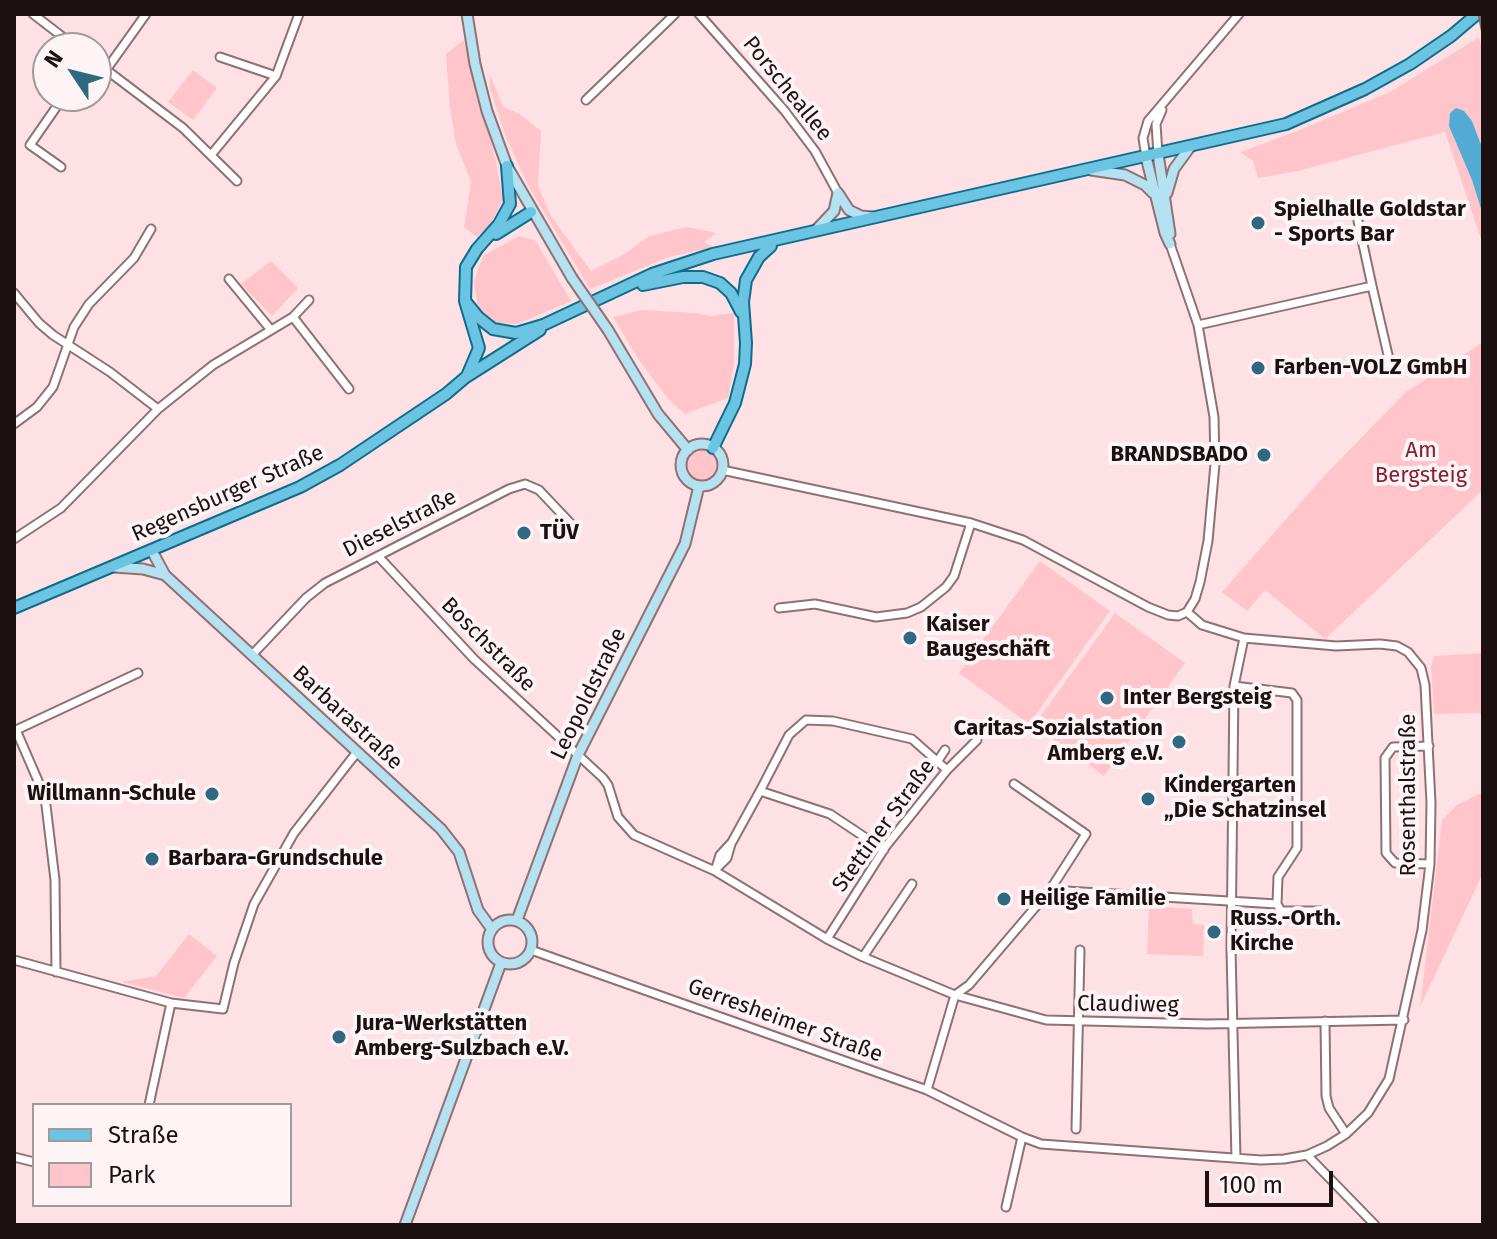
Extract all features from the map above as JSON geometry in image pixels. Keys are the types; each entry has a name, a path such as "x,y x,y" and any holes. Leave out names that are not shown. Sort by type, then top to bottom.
{"main road":[{"path":"465,301 485,324 504,332 529,330 652,274 713,254 1286,124 1410,64 1477,14"},
{"path":"466,377 479,348 478,336 465,301 466,267 510,204 507,166"},
{"path":"487,239 531,212"},
{"path":"446,394 555,327 604,301 714,260 810,233"},
{"path":"713,448 730,417 741,385 746,343 743,302 746,280 759,257 771,246"},
{"path":"643,285 683,277 703,277 720,283 731,293 745,322"},
{"name":"Regensburger Straße","path":"14,608 300,487 340,465 446,394 466,377 566,315"}],"street":[{"path":"33,14 56,32"},
{"path":"112,62 146,14"},
{"path":"211,155 276,76 299,14"},
{"path":"467,14 487,111 507,166 531,212 658,414 688,450"},
{"path":"586,100 675,14"},
{"name":"Porscheallee","path":"699,14 784,110 815,151 838,193"},
{"path":"722,470 971,523 1023,540 1148,607 1168,615 1178,616 1187,612 1195,599 1205,558 1215,464 1214,417 1198,325 1153,193 1143,138 1145,128 1239,14"},
{"path":"220,57 276,76"},
{"path":"112,75 183,128 237,181"},
{"path":"1165,105 1156,124 1170,244"},
{"path":"53,112 30,145 61,167"},
{"path":"1165,200 1174,169 1190,147"},
{"path":"1091,170 1125,175 1145,185 1153,193"},
{"path":"838,193 843,203 855,214 886,216"},
{"path":"810,233 830,218 838,193"},
{"path":"1358,221 1392,372"},
{"path":"14,424 37,407 53,387 74,327 89,304 134,258 151,229"},
{"path":"229,279 271,330"},
{"path":"1198,325 1372,286"},
{"path":"14,293 39,323 158,409"},
{"path":"14,539 61,508 158,409 213,365 293,317 309,300"},
{"path":"293,317 349,389"},
{"path":"696,445 713,448 720,455 722,470 711,484 699,486 691,483 682,473 682,459 696,445"},
{"name":"Dieselstraße","path":"252,655 306,598 325,583 509,489 525,484 539,490 574,527"},
{"name":"Leopoldstraße","path":"517,920 578,755 685,544 699,486"},
{"path":"779,608 815,604 876,617 907,613 921,607 946,587 954,576 971,523"},
{"name":"Barbarastraße","path":"152,551 165,575 450,840 465,866 478,910 491,928"},
{"name":"Boschstraße","path":"378,556 474,659 578,755"},
{"path":"114,567 143,569 165,575"},
{"name":"Rosenthalstraße","path":"1187,612 1202,625 1244,638 1336,646 1397,646 1408,652 1421,668 1425,685 1430,864 1422,930 1389,1079 1368,1113 1346,1134 1307,1155 1284,1159"},
{"path":"1236,1158 1231,903 1234,686 1244,638"},
{"path":"56,972 55,880 45,797 15,730 138,673"},
{"path":"1234,686 1292,693 1297,700 1297,848 1278,877 1277,904 1281,911 1323,911"},
{"path":"715,871 727,858 732,842 789,735 806,720 833,721 912,739 947,770"},
{"name":"Stettiner Straße","path":"827,939 884,850 947,770 977,740"},
{"path":"1429,746 1393,747 1385,758 1386,853 1395,863 1430,864"},
{"path":"937,762 945,750"},
{"path":"14,960 171,1003 223,1009 234,963 260,892 294,833 357,752"},
{"name":"Claudiweg","path":"578,755 608,785 618,817 634,835 715,871 827,939 863,957 955,995 1046,1020 1078,1022 1235,1024 1404,1020"},
{"path":"927,1090 955,995 969,985 1050,890 1086,834 1014,784"},
{"path":"760,791 830,814 884,850"},
{"path":"863,957 912,884"},
{"path":"1050,890 1277,904"},
{"path":"503,920 517,920 529,929 531,950 521,961 501,963 488,948 491,928 503,920"},
{"name":"Gerresheimer Straße","path":"531,950 927,1090 1041,1144 1284,1159"},
{"path":"1076,1129 1080,950"},
{"path":"405,1225 501,963"},
{"path":"149,1103 171,1003"},
{"path":"1325,1021 1326,1096 1329,1108 1346,1134"},
{"path":"1006,1207 1022,1137"},
{"path":"1307,1155 1375,1225"}],"green space":[{"path":"1479,37 1483,54 1483,245 1445,132 1298,171 1258,178 1253,161 1240,152 1390,92"},
{"path":"464,40 503,199 489,227 477,237 464,227 471,182 456,144 446,54"},
{"path":"193,70 217,88 193,120 168,102"},
{"path":"490,74 503,107 518,113 541,131 538,186 551,216 591,271 621,256 650,236 686,227 717,233 704,242 715,247 669,257 590,289 529,187 506,137 490,88"},
{"path":"519,236 535,240 571,301 517,324 495,323 478,308 474,282 483,256"},
{"path":"271,261 298,288 272,316 241,284"},
{"path":"641,310 711,316 734,313 734,364 728,398 685,414 669,400 641,363 613,317"},
{"name":"Am Bergsteig","path":"1483,342 1483,490 1325,639 1265,590 1247,611 1222,592 1325,475 1406,392"},
{"path":"702,449 713,454 718,465 713,476 702,481 691,476 686,465 691,454"},
{"path":"1040,561 1110,611 1029,724 959,673"},
{"name":"Inter Bergsteig","path":"1115,613 1185,663 1104,776 1034,725"},
{"path":"1483,653 1483,713 1434,714 1431,666 1434,656"},
{"path":"1483,792 1483,873 1420,1007 1442,820 1457,805"},
{"path":"1149,906 1192,909 1193,924 1204,925 1203,956 1147,954"},
{"path":"189,934 217,956 184,998 122,982 156,976"}],"water":[{"path":"1456,108 1464,111 1472,121 1483,150 1483,215 1449,126 1450,113"}],"railway":[{"path":"1479,14 1483,34"}],"place":[{"name":"Spielhalle Goldstar - Sports Bar","path":"1258,223"},
{"name":"Farben-VOLZ GmbH","path":"1258,368"},
{"name":"BRANDSBADO","path":"1264,455"},
{"name":"TÜV","path":"524,533"},
{"name":"Kaiser Baugeschäft","path":"910,638"},
{"name":"Inter Bergsteig","path":"1107,698"},
{"name":"Caritas-Sozialstation Amberg e.V.","path":"1179,742"},
{"name":"Willmann-Schule","path":"212,794"},
{"name":"Kindergarten „Die Schatzinsel","path":"1148,799"},
{"name":"Barbara-Grundschule","path":"152,859"},
{"name":"Heilige Familie","path":"1004,899"},
{"name":"Russ.-Orth. Kirche","path":"1214,932"},
{"name":"Jura-Werkstätten Amberg-Sulzbach e.V.","path":"339,1037"}]}
